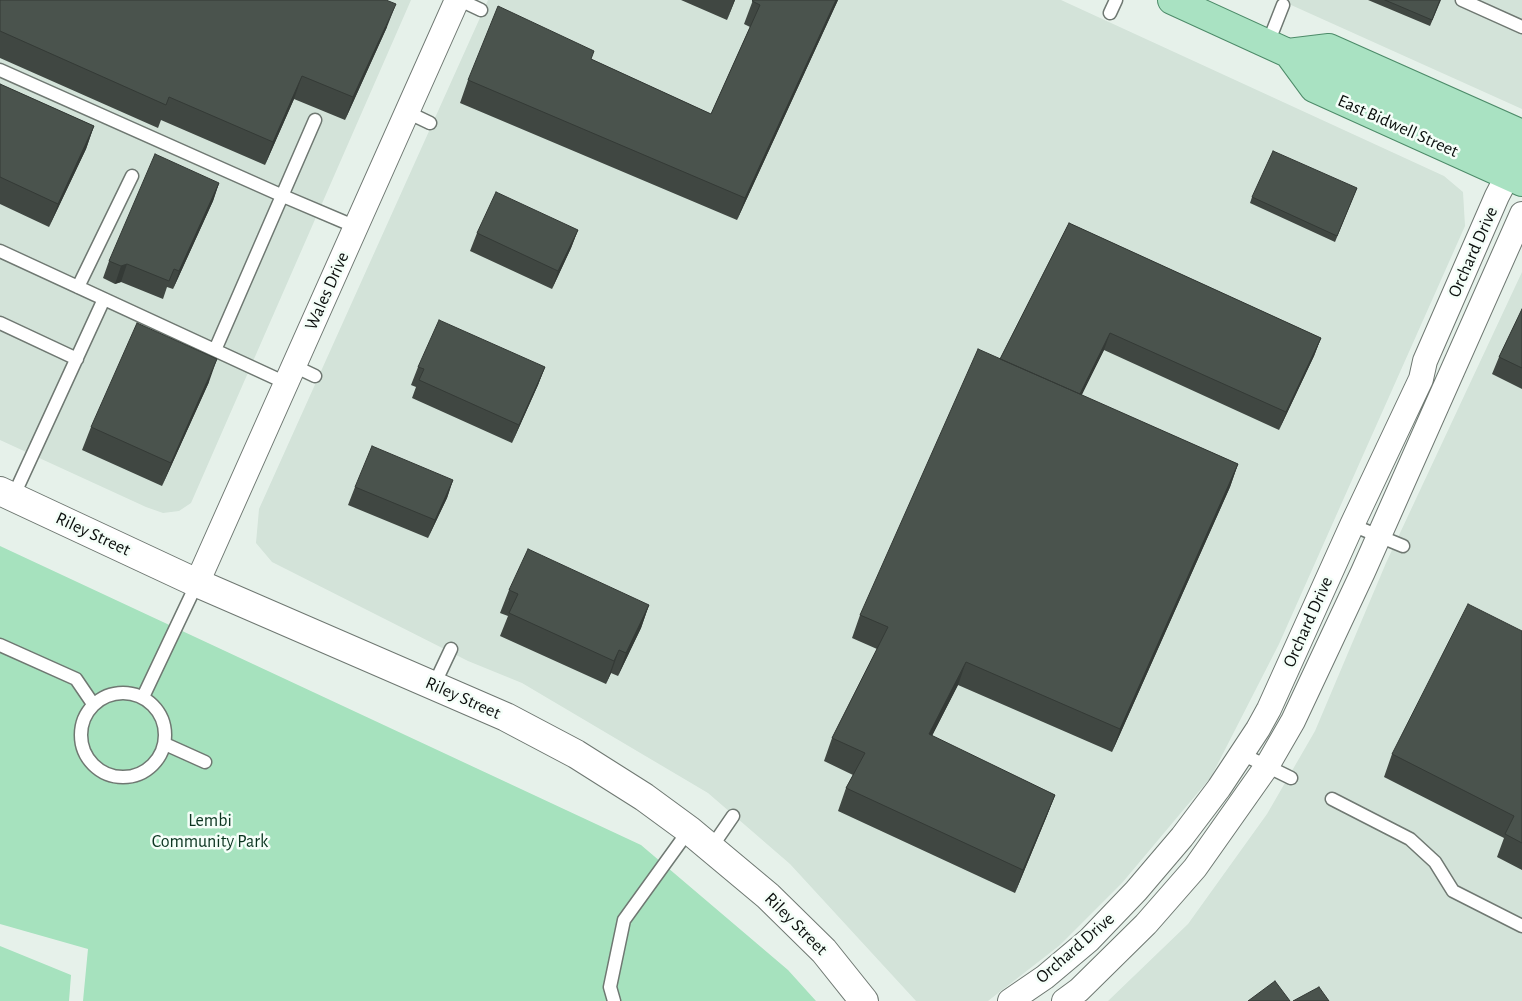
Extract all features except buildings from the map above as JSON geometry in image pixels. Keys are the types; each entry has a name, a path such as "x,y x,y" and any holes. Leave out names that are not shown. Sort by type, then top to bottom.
{"main road":[{"path":"1172,0 1278,48 1329,48 1522,134"},
{"name":"East Bidwell Street","path":"1278,48 1314,88 1518,171"},
{"name":"Riley Street","path":"7,494 197,583 506,717 576,754 644,797 689,830 768,896 824,950 864,1001"}],"street":[{"name":"Wales Drive","path":"197,583 458,0"},
{"name":"Orchard Drive","path":"1010,1001 1045,977 1089,940 1136,891 1182,837 1242,754 1269,709 1352,525 1422,379 1425,361 1497,196 1518,171"},
{"name":"Orchard Drive","path":"1064,1001 1079,990 1146,924 1195,868 1267,766 1293,721 1314,678 1522,214"}],"lane":[{"path":"458,0 481,10"},
{"path":"1110,13 1116,0"},
{"path":"1462,0 1522,27"},
{"path":"1278,48 1283,5"},
{"path":"0,70 356,227"},
{"path":"407,112 430,123"},
{"path":"215,350 315,120"},
{"path":"78,287 132,176"},
{"path":"0,252 215,350 290,375 315,376"},
{"path":"7,494 77,359 104,299"},
{"path":"0,323 77,359"},
{"path":"1352,525 1403,546"},
{"path":"143,697 197,583"},
{"path":"0,645 76,679 93,704"},
{"path":"434,685 450,649"},
{"path":"117,693 130,693 143,697 154,706 162,717 166,730 165,744 160,756 151,768 138,775 124,778 110,776 97,769 87,758 80,730 85,716 93,704 104,697 117,693"},
{"path":"165,744 205,762"},
{"path":"1242,754 1291,778"},
{"path":"1332,799 1410,839 1435,862 1453,891 1522,926"},
{"path":"711,848 733,816"},
{"path":"614,1001 610,987 624,920 689,830"}],"shaded area":[{"path":"0,0 411,0 191,503 179,511 163,513 146,507 0,440"},
{"path":"488,0 1061,0 1444,176 1463,192 1465,226 1279,644 1211,777 1122,883 1060,945 988,1001 916,1001 790,864 708,793 522,683 468,661 272,562 256,543 259,509"},
{"path":"1280,0 1522,0 1522,109"},
{"path":"1522,272 1522,1001 1108,1001 1188,924 1267,814 1315,731 1386,563"}],"green space":[{"name":"Lembi Community Park","path":"0,546 641,845 788,970 816,1001 83,1001 88,949 0,924"},
{"path":"0,946 71,975 69,1001 0,1001"}]}
